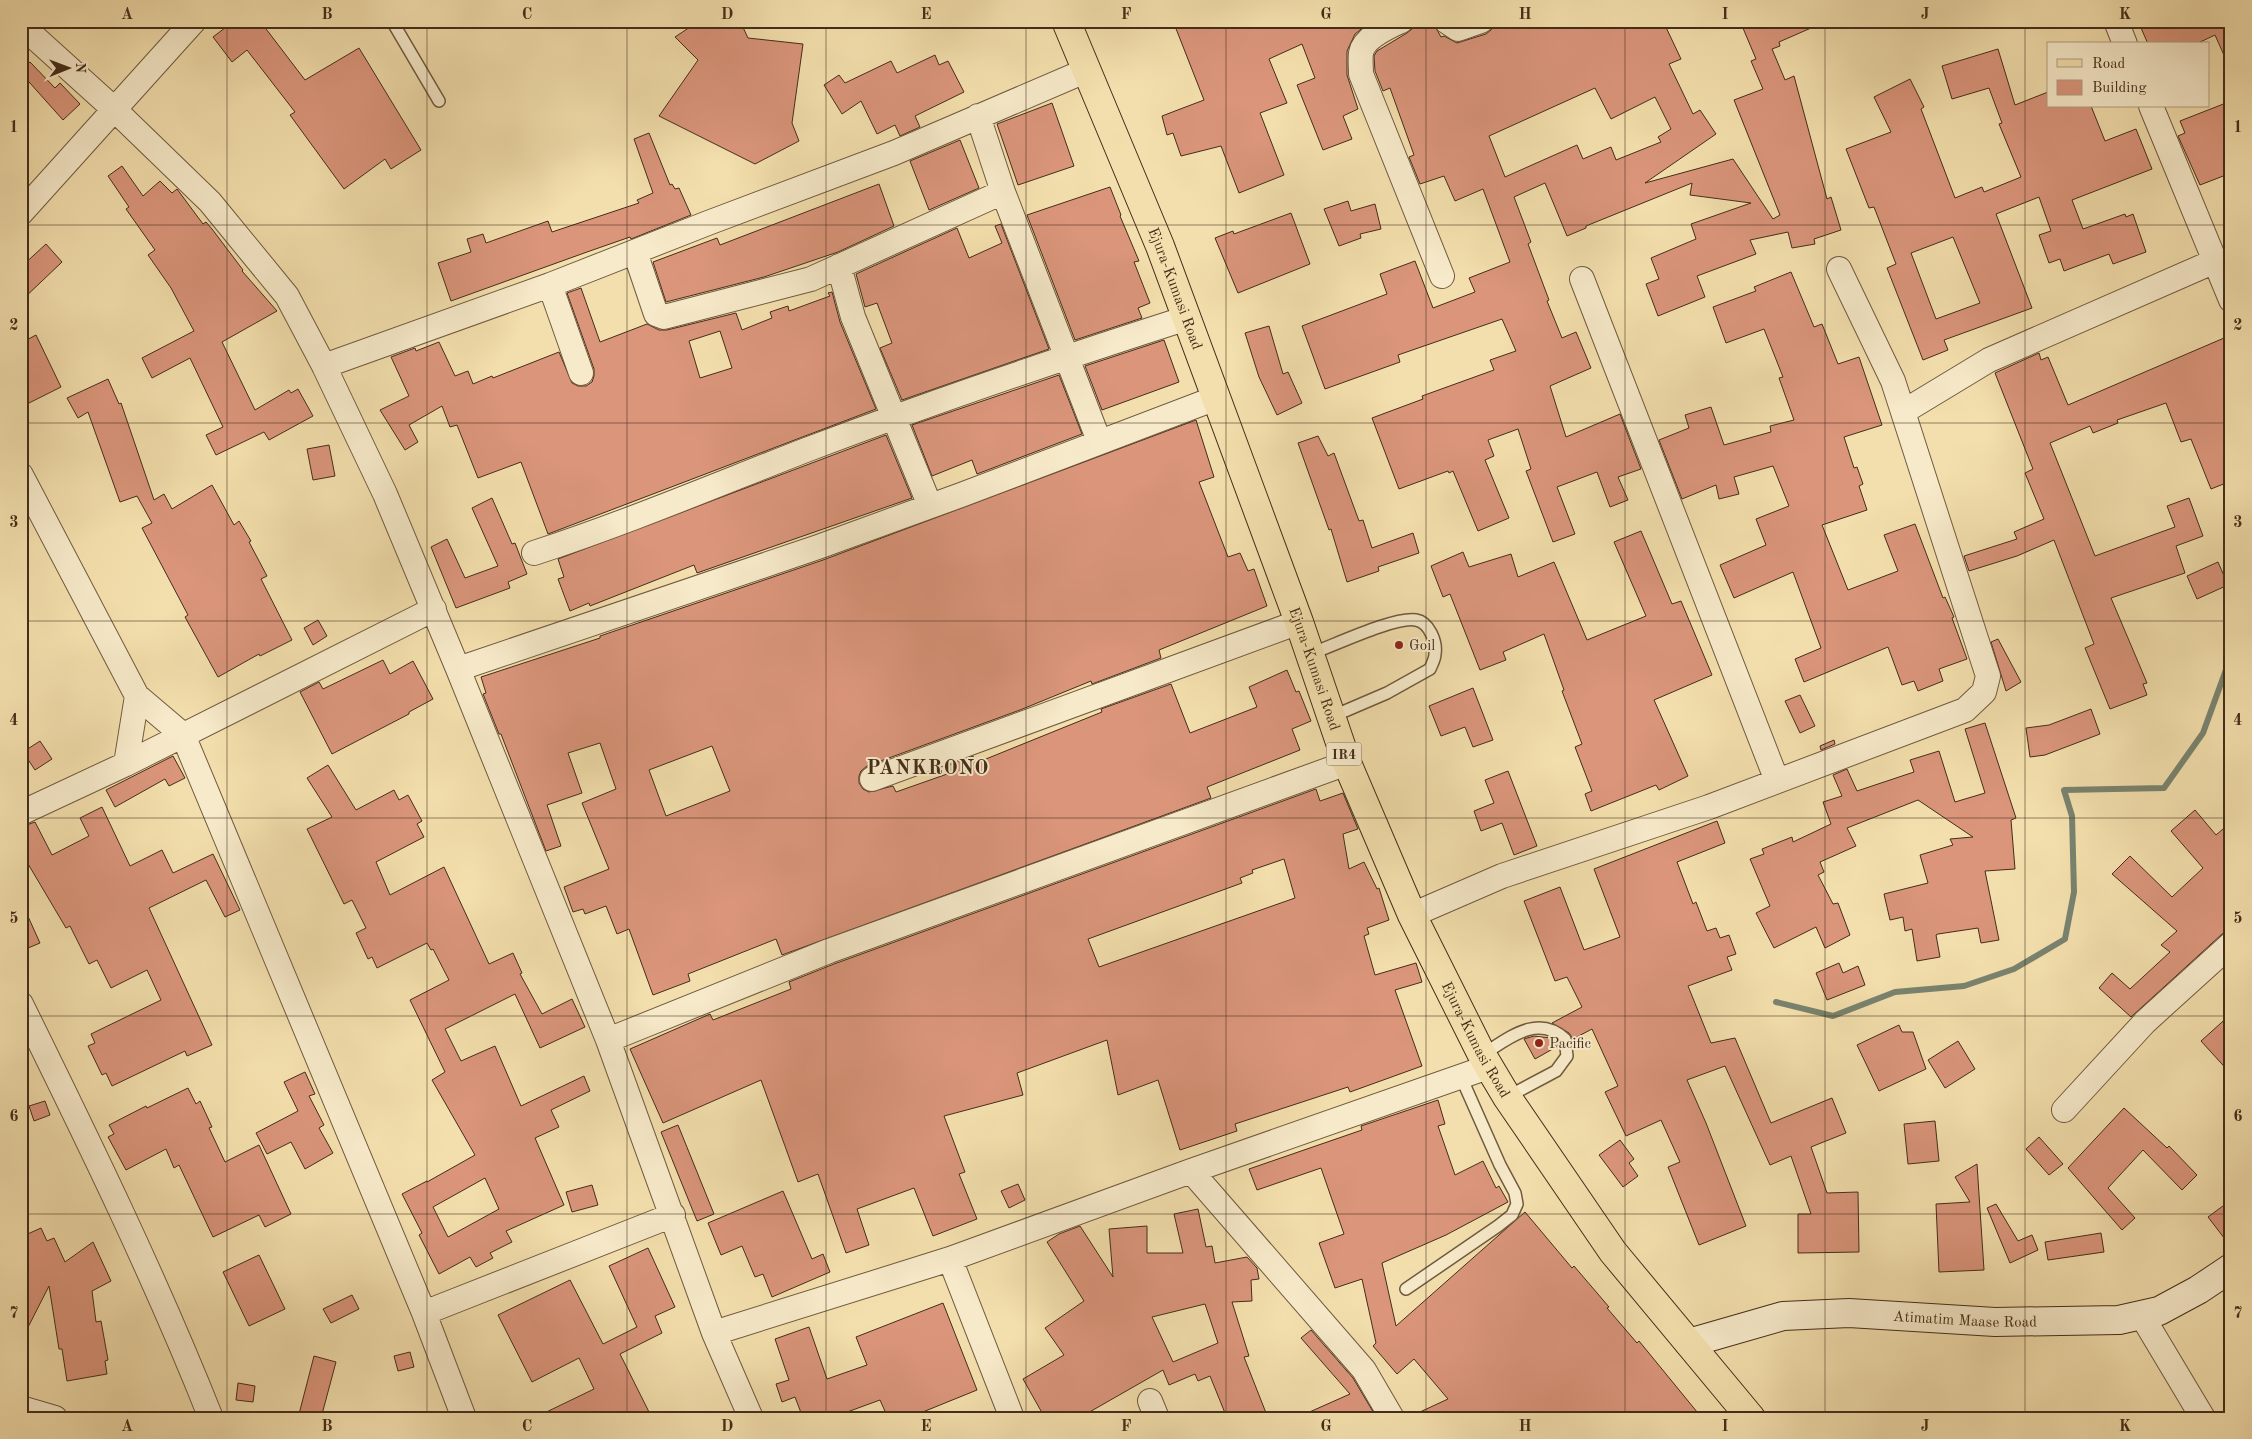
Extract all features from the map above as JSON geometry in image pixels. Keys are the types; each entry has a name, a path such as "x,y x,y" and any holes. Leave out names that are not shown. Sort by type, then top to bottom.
{"main road":[{"name":"Ejura-Kumasi Road","path":"1066,21 1188,318 1299,622 1347,763 1412,914 1485,1061 1507,1098 1613,1252 1751,1418"},
{"name":"Atimatim Maase Road","path":"1689,1343 1783,1316 1849,1313 2005,1322 2101,1321 2142,1316 2159,1311 2198,1290 2231,1268"}],"street":[{"path":"21,213 194,21"},
{"path":"1401,21 1386,27 1369,40 1361,52 1361,74 1442,276"},
{"path":"1446,21 1458,29 1480,21"},
{"path":"2116,21 2124,42"},
{"path":"21,25 115,110 210,202 257,257 287,296 324,366 385,494 434,609 608,1040 714,1333 751,1418"},
{"path":"324,366 550,285 894,153 1085,71"},
{"path":"2152,108 2231,300"},
{"path":"978,116 1003,192 1099,441"},
{"path":"634,252 656,314 664,317 811,278 1003,192"},
{"path":"1903,412 1990,360 2215,261"},
{"path":"838,266 853,317 930,506"},
{"path":"1412,914 1502,876 1709,807 1965,710 1984,692 1988,676 1981,651 1893,381 1839,269"},
{"path":"1582,279 1777,781"},
{"path":"550,285 581,373"},
{"path":"534,553 598,532 808,450 1067,356 1188,318"},
{"path":"458,669 930,506 1216,398"},
{"path":"21,475 137,696 183,735 424,1313 464,1418"},
{"path":"21,813 126,764 434,609"},
{"path":"872,779 1299,622"},
{"path":"126,764 137,696"},
{"path":"608,1040 829,951 1347,763"},
{"path":"2064,1110 2145,1022 2231,944"},
{"path":"21,1004 118,1207 190,1366 211,1418"},
{"path":"714,1333 950,1258 1191,1171 1461,1077 1485,1061"},
{"path":"1191,1171 1364,1370 1392,1418"},
{"path":"424,1313 672,1214"},
{"path":"950,1258 1012,1418"},
{"path":"2142,1316 2203,1418"},
{"path":"21,1408 55,1418"}],"lane":[{"path":"392,21 439,101"},
{"path":"1310,654 1397,621 1416,620 1424,624 1434,642 1435,654 1430,668 1387,692 1331,717"},
{"path":"1485,1061 1522,1031 1538,1028 1557,1031 1566,1039 1567,1056 1556,1071 1507,1098"},
{"path":"1406,1288 1498,1226 1512,1215 1517,1204 1516,1193 1500,1165 1461,1077"}],"building":[{"path":"234,21 260,21 305,80 359,48 421,150 391,169 385,159 344,189 290,115 295,112 247,50 232,62 213,37"},
{"path":"699,21 740,21 748,38 803,44 792,123 799,141 755,164 659,116 698,60 675,37"},
{"path":"1173,21 1371,21 1355,34 1347,51 1347,75 1358,109 1343,116 1352,139 1323,150 1297,85 1315,78 1302,44 1269,59 1287,103 1260,113 1284,175 1239,193 1221,146 1181,156 1173,133 1167,135 1162,116 1204,100"},
{"path":"1415,21 1432,21 1441,37 1444,36 1457,43 1486,34 1494,24 1501,21 1663,21 1681,59 1669,64 1693,114 1700,110 1716,134 1645,183 1733,159 1773,219 1780,215 1734,100 1763,89 1751,61 1756,59 1740,21 1827,21 1779,42 1780,46 1772,49 1785,80 1794,76 1827,199 1831,197 1841,230 1814,239 1815,244 1792,248 1788,232 1750,240 1756,254 1697,276 1705,297 1658,316 1646,284 1659,279 1651,258 1696,239 1691,224 1751,203 1690,195 1692,183 1586,226 1586,228 1567,236 1545,183 1514,197 1531,242 1528,244 1549,300 1547,301 1562,338 1576,332 1591,368 1550,386 1566,437 1620,414 1641,469 1618,477 1628,500 1610,507 1597,472 1557,487 1575,534 1553,542 1526,471 1531,469 1518,429 1488,440 1494,456 1485,460 1509,518 1478,531 1453,471 1449,473 1448,471 1399,489 1372,418 1423,399 1422,396 1494,370 1490,360 1516,351 1502,319 1398,355 1400,362 1325,389 1302,326 1387,294 1380,274 1415,261 1433,308 1475,292 1469,278 1510,262 1483,189 1455,201 1444,176 1420,184 1409,157 1414,155 1390,88 1383,91 1375,71 1374,56 1377,51 1412,29","holes":["1595,88 1611,119 1655,97 1671,129 1658,137 1661,142 1616,160 1611,147 1583,159 1577,145 1505,177 1489,136"]},
{"path":"2138,21 2231,21 2231,71 2215,35 2200,42 2147,42"},
{"path":"1998,49 2015,105 2047,92 2047,108 2092,108 2105,141 2136,129 2152,169 2072,200 2083,229 2125,214 2126,217 2133,214 2146,252 2113,264 2109,254 2064,271 2060,259 2049,263 2039,235 2051,231 2039,197 1996,214 2032,308 1944,340 1948,350 1923,360 1887,268 1896,264 1874,207 1869,208 1846,149 1891,132 1874,97 1910,79 1924,107 1921,109 1955,198 1982,187 1984,192 2021,177 1999,124 2002,123 1989,88 1952,99 1942,66","holes":["1953,237 1980,303 1936,319 1911,253"]},
{"path":"935,55 939,65 948,61 964,92 915,116 920,127 900,136 895,125 877,134 861,101 842,114 824,85 839,75 845,83 891,61 897,73"},
{"path":"30,62 55,88 60,83 80,104 63,120 21,73 21,69"},
{"path":"2231,101 2231,173 2200,185 2178,136 2185,133 2180,121"},
{"path":"1052,103 1074,166 1018,185 997,124"},
{"path":"649,133 670,185 672,184 675,189 679,188 691,215 631,239 630,237 451,301 438,263 471,252 467,239 483,234 486,243 548,221 552,232 639,203 637,200 653,193 634,139"},
{"path":"960,140 979,188 929,210 910,161"},
{"path":"122,166 143,196 160,181 172,193 177,189 203,224 206,222 212,229 242,271 277,311 222,342 255,410 289,390 291,393 298,389 313,416 269,440 264,432 216,455 206,435 223,427 190,358 152,378 142,358 194,331 171,288 148,255 155,250 126,209 129,207 108,176"},
{"path":"879,184 894,226 838,252 764,277 666,302 653,262 717,238 720,245"},
{"path":"1110,187 1139,261 1134,262 1150,303 1138,308 1142,318 1075,340 1027,215"},
{"path":"1348,201 1351,211 1375,204 1381,229 1360,234 1361,238 1339,246 1324,209"},
{"path":"1291,213 1310,264 1238,293 1215,238 1233,231 1234,234"},
{"path":"1001,224 1049,349 902,400 880,348 892,343 877,303 865,307 856,274 957,228 969,258 1002,243 995,226"},
{"path":"46,244 62,262 21,301 21,267"},
{"path":"1791,272 1814,327 1822,324 1838,364 1859,357 1882,425 1844,437 1854,468 1857,467 1863,484 1859,486 1867,510 1822,525 1848,590 1898,571 1884,535 1915,524 1943,598 1945,597 1954,617 1952,618 1967,659 1939,669 1943,681 1918,691 1914,681 1902,685 1888,647 1804,682 1795,659 1821,648 1793,572 1734,598 1720,565 1766,545 1756,519 1789,506 1773,466 1734,477 1739,494 1719,499 1716,485 1682,499 1659,440 1689,428 1685,415 1711,407 1724,445 1771,432 1770,426 1794,420 1779,378 1783,377 1764,329 1726,343 1713,307 1756,291 1754,287"},
{"path":"581,288 600,342 647,324 659,330 667,330 736,313 742,330 772,318 770,312 788,306 789,311 830,296 828,293 832,292 840,322 876,409 548,534 521,462 478,478 457,425 450,427 442,406 409,425 418,442 405,450 380,410 409,396 391,357 415,348 416,351 439,342 455,376 468,371 473,384 559,352 572,383 578,386 586,386 592,382 594,369 567,293","holes":["720,331 732,368 700,378 689,341"]},
{"path":"1269,326 1283,374 1288,372 1302,403 1277,415 1259,377 1245,333"},
{"path":"36,335 61,387 21,407 21,343"},
{"path":"2231,335 2231,481 2211,489 2191,439 2181,442 2166,403 2117,420 2118,423 2093,433 2090,426 2050,443 2095,556 2175,527 2167,506 2189,498 2203,536 2176,546 2185,573 2111,598 2147,683 2143,684 2147,695 2110,709 2085,648 2094,644 2054,540 2017,556 1969,571 1964,556 2017,539 2014,532 2044,519 2025,473 2033,469 1995,373 2039,353 2041,360 2048,357 2068,405"},
{"path":"1164,340 1179,382 1102,410 1085,366"},
{"path":"1059,375 1082,434 977,474 972,460 932,476 912,425"},
{"path":"108,379 119,404 121,403 154,500 164,494 172,509 212,485 234,525 239,521 251,541 249,542 267,576 261,579 292,640 260,656 259,654 218,677 185,617 188,615 142,528 152,523 137,496 120,502 88,412 78,418 67,398"},
{"path":"1196,420 1214,477 1199,482 1228,557 1240,553 1248,571 1254,569 1267,606 1159,650 1161,658 1092,684 1091,681 1020,710 867,766 861,771 859,783 863,789 869,792 893,786 896,792 950,773 947,766 973,756 976,763 1102,712 1101,709 1171,684 1190,733 1257,707 1249,687 1287,670 1296,692 1299,691 1311,721 1292,729 1300,750 1207,787 1211,798 782,955 776,939 688,974 690,981 653,995 629,929 617,934 606,906 585,914 583,909 573,912 564,887 609,869 582,803 616,789 600,743 568,753 582,793 547,805 561,846 546,851 501,734 499,734 483,694 486,693 481,677 600,638 600,636 823,560","holes":["712,746 730,791 666,816 649,770"]},
{"path":"886,435 912,498 697,573 694,565 590,606 589,603 570,611 558,579 564,577 558,559"},
{"path":"1318,436 1328,456 1334,453 1359,521 1363,520 1372,548 1413,533 1419,553 1378,567 1379,571 1347,582 1331,529 1329,530 1298,443"},
{"path":"329,445 335,476 313,480 307,449"},
{"path":"492,498 512,544 515,543 527,574 508,582 510,588 456,608 431,547 447,539 465,578 498,566 472,508"},
{"path":"1641,531 1672,604 1681,601 1712,675 1654,700 1688,776 1659,790 1656,785 1591,811 1585,794 1592,791 1575,747 1582,744 1562,691 1564,690 1544,634 1503,652 1506,660 1480,670 1450,594 1443,597 1431,566 1463,552 1469,567 1511,554 1518,577 1554,562 1587,640 1646,616 1614,542"},
{"path":"2218,562 2228,585 2197,599 2187,576"},
{"path":"318,620 327,636 313,645 304,628"},
{"path":"1998,639 2021,682 2006,691 1991,642"},
{"path":"383,660 390,674 413,661 433,699 409,712 409,714 332,754 300,692 319,682 323,689"},
{"path":"1473,688 1493,740 1473,747 1465,727 1441,736 1429,706"},
{"path":"1800,695 1815,726 1800,733 1785,701"},
{"path":"2091,709 2100,734 2045,755 2030,757 2026,728 2049,725"},
{"path":"1985,723 2016,818 2011,820 2015,869 1985,871 1999,940 1981,943 1978,928 1938,934 1936,935 1940,957 1917,961 1912,929 1905,931 1903,917 1890,920 1884,894 1928,883 1920,855 1953,845 1950,839 1973,837 1918,800 1847,828 1856,846 1820,862 1824,872 1818,875 1833,904 1838,903 1850,935 1825,948 1816,927 1774,948 1756,913 1770,906 1750,859 1764,854 1762,849 1792,837 1793,842 1831,824 1823,802 1842,796 1833,775 1847,769 1857,791 1914,772 1910,760 1939,751 1955,802 1985,793 1965,729"},
{"path":"1834,740 1835,744 1821,750 1820,746"},
{"path":"40,741 52,759 35,770 23,752"},
{"path":"173,756 185,778 169,786 165,779 115,807 106,790"},
{"path":"328,765 356,810 394,790 399,800 408,795 422,821 417,824 424,837 376,862 390,895 444,867 489,964 513,953 522,973 520,974 542,1014 572,999 585,1027 540,1048 515,994 445,1029 461,1061 495,1046 521,1106 584,1076 590,1091 551,1110 559,1127 535,1138 564,1205 506,1231 512,1242 490,1253 493,1258 476,1267 470,1257 439,1274 419,1235 422,1233 402,1194 475,1155 432,1080 445,1072 410,1000 449,980 433,949 431,950 427,943 377,968 372,957 368,959 356,933 366,928 352,900 344,904 307,829 332,817 307,778","holes":["485,1178 499,1209 448,1237 433,1207"]},
{"path":"1508,771 1537,846 1514,855 1502,823 1481,831 1474,811 1494,803 1485,780"},
{"path":"1316,789 1320,801 1343,793 1358,829 1343,834 1349,869 1364,862 1377,889 1379,888 1389,920 1367,928 1369,934 1364,936 1375,975 1416,963 1422,982 1395,990 1422,1066 1350,1092 1348,1087 1235,1124 1237,1131 1180,1150 1158,1080 1118,1095 1107,1040 1017,1073 1023,1095 944,1116 965,1172 959,1174 977,1219 933,1236 914,1188 857,1209 869,1245 846,1253 818,1174 798,1182 761,1080 663,1123 630,1049 710,1014 713,1020 791,989 789,982","holes":["1284,859 1295,898 1099,967 1088,939 1242,883 1240,878 1253,873 1252,870"]},
{"path":"102,807 130,866 162,850 173,873 213,854 240,910 225,917 206,880 149,908 212,1045 187,1056 185,1051 112,1086 106,1073 102,1075 88,1046 95,1043 91,1034 161,1000 147,970 111,988 97,960 89,964 70,926 66,928 21,852 21,827 35,822 52,855 89,836 80,818"},
{"path":"2195,810 2216,835 2231,822 2231,931 2222,934 2131,1017 2099,988 2112,973 2130,989 2170,952 2161,945 2177,931 2112,874 2130,856 2172,897 2203,868 2171,831"},
{"path":"1717,821 1725,843 1677,862 1693,904 1696,902 1707,931 1716,928 1720,938 1729,935 1736,954 1727,957 1732,970 1688,986 1711,1043 1735,1038 1771,1123 1832,1098 1846,1133 1811,1147 1827,1193 1858,1192 1859,1252 1798,1253 1798,1214 1811,1214 1791,1156 1770,1165 1725,1066 1687,1080 1706,1123 1746,1226 1699,1245 1668,1167 1680,1162 1661,1120 1626,1136 1605,1092 1618,1086 1592,1029 1573,1039 1569,1033 1552,1023 1582,1007 1567,977 1555,981 1524,901 1560,887 1584,950 1620,937 1594,869"},
{"path":"21,901 40,943 21,951"},
{"path":"1839,963 1843,973 1858,966 1865,985 1827,1000 1816,973"},
{"path":"2231,963 2231,978 2223,970"},
{"path":"2231,1014 2231,1074 2201,1041"},
{"path":"1899,1025 1902,1032 1913,1032 1926,1069 1879,1091 1857,1045"},
{"path":"1534,1036 1551,1038 1558,1043 1558,1046 1535,1059 1524,1039"},
{"path":"1958,1041 1975,1069 1945,1088 1928,1060"},
{"path":"305,1072 315,1094 309,1096 324,1125 319,1128 333,1153 305,1169 291,1142 267,1154 256,1133 298,1111 284,1082"},
{"path":"188,1088 196,1104 200,1101 212,1127 209,1128 225,1162 259,1145 291,1214 265,1227 259,1215 213,1237 179,1165 174,1168 166,1149 126,1170 108,1137 114,1134 109,1125 146,1106 147,1108"},
{"path":"1438,1100 1445,1124 1438,1126 1455,1175 1483,1161 1496,1188 1499,1186 1508,1202 1446,1235 1382,1263 1396,1326 1525,1212 1572,1268 1574,1266 1637,1343 1639,1341 1702,1418 1407,1418 1448,1399 1414,1359 1397,1374 1373,1346 1376,1343 1362,1279 1335,1288 1319,1243 1344,1234 1321,1168 1257,1190 1249,1169 1362,1130 1361,1126"},
{"path":"45,1101 50,1115 34,1121 29,1106"},
{"path":"2124,1108 2167,1148 2169,1146 2197,1175 2182,1190 2143,1150 2108,1188 2135,1218 2122,1230 2068,1168"},
{"path":"1935,1121 1939,1161 1908,1164 1904,1124"},
{"path":"678,1125 714,1214 697,1221 661,1132"},
{"path":"2039,1137 2063,1164 2049,1175 2026,1149"},
{"path":"1620,1140 1634,1159 1629,1163 1638,1176 1623,1187 1599,1155"},
{"path":"1977,1164 1984,1270 1939,1272 1936,1204 1970,1202 1955,1177"},
{"path":"1018,1184 1025,1200 1009,1208 1001,1191"},
{"path":"592,1185 598,1205 572,1212 566,1192"},
{"path":"783,1191 812,1259 823,1254 830,1272 772,1297 763,1274 755,1277 742,1246 721,1255 708,1223"},
{"path":"2231,1200 2231,1247 2208,1217"},
{"path":"1996,1204 2018,1241 2032,1235 2038,1250 2010,1263 1987,1208"},
{"path":"1198,1209 1206,1247 1212,1246 1215,1263 1247,1257 1257,1268 1259,1279 1251,1280 1252,1301 1232,1302 1249,1356 1244,1357 1268,1418 1227,1418 1210,1376 1198,1381 1195,1374 1169,1385 1163,1370 1079,1418 1045,1418 1023,1379 1064,1355 1045,1328 1084,1301 1047,1242 1059,1234 1080,1226 1113,1277 1109,1229 1147,1226 1147,1253 1183,1253 1174,1214","holes":["1205,1304 1218,1343 1173,1362 1152,1317"]},
{"path":"41,1228 47,1241 54,1238 65,1262 93,1242 111,1281 92,1291 96,1322 101,1321 108,1360 105,1361 107,1374 67,1381 62,1349 59,1349 49,1286 21,1341 21,1237"},
{"path":"2101,1233 2104,1252 2048,1260 2045,1242"},
{"path":"648,1248 675,1307 655,1316 662,1333 620,1354 652,1418 534,1418 594,1389 579,1358 532,1382 498,1315 570,1280 603,1344 637,1327 609,1266"},
{"path":"259,1255 285,1309 249,1326 223,1272"},
{"path":"352,1295 359,1309 331,1323 323,1309"},
{"path":"943,1303 977,1390 908,1418 888,1418 880,1400 839,1415 840,1418 803,1418 795,1397 782,1402 776,1384 789,1380 775,1339 809,1327 827,1379 867,1365 856,1337"},
{"path":"1311,1330 1353,1378 1375,1415 1370,1418 1296,1418 1350,1394 1301,1338"},
{"path":"410,1352 414,1367 398,1371 394,1356"},
{"path":"314,1356 336,1362 321,1418 298,1418"},
{"path":"238,1383 255,1386 253,1402 236,1400"}],"waterway":[{"path":"1776,1002 1833,1016 1895,992 1964,986 2014,969 2065,939 2074,892 2072,816 2064,790 2164,788 2203,733 2231,656"}],"place":[{"name":"Goil","path":"1399,645"},
{"name":"Pacific","path":"1539,1043"}],"district":[{"name":"PANKRONO","path":"928,767"}]}
